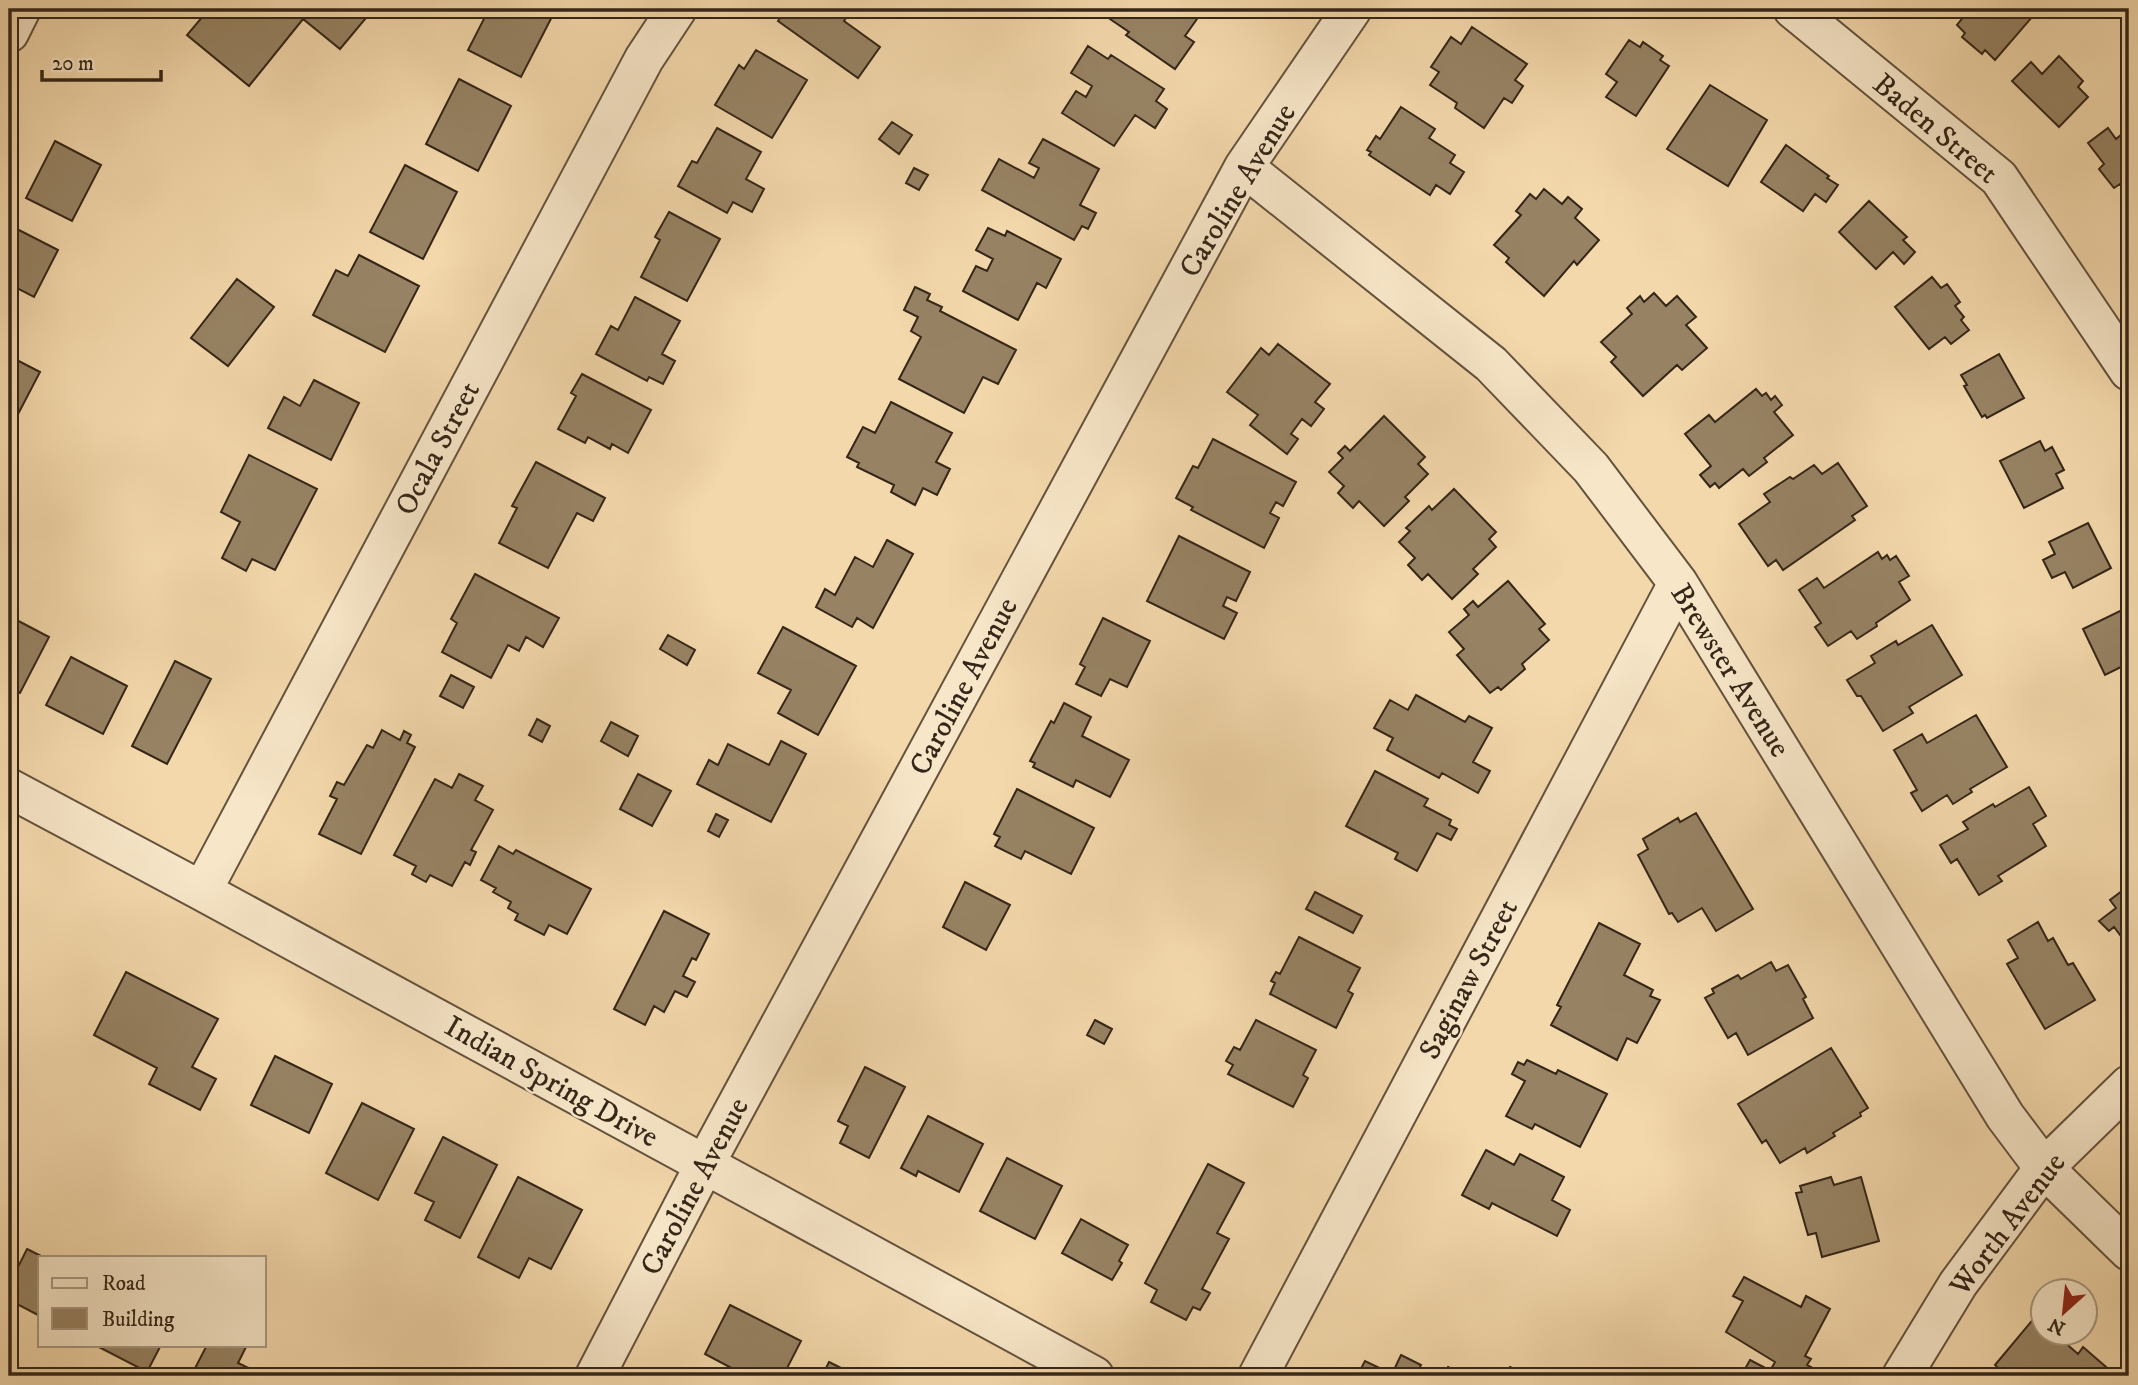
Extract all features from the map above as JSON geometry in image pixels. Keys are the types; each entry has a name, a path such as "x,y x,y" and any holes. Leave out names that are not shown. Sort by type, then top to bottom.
{"street":[{"path":"9,33 21,9"},
{"name":"Ocala Street","path":"202,891 637,71 677,9"},
{"name":"Caroline Avenue","path":"595,1376 705,1164 1244,167 1352,9"},
{"name":"Baden Street","path":"1793,9 1999,178 2129,371"},
{"name":"Brewster Avenue","path":"1244,167 1491,364 1591,468 1678,583 2005,1115 2044,1168 2129,1251"},
{"name":"Saginaw Street","path":"1258,1376 1678,583"},
{"name":"Indian Spring Drive","path":"9,788 1094,1376"},
{"name":"Worth Avenue","path":"1902,1376 1958,1284 2044,1168 2129,1085"}],"building":[{"path":"209,9 233,9 241,15 247,9 367,9 371,12 340,49 303,19 249,86 187,35"},
{"path":"489,9 556,9 521,77 468,50"},
{"path":"787,9 852,9 844,21 880,47 858,78 778,21"},
{"path":"1117,9 1204,9 1185,36 1194,42 1175,69 1126,35 1129,32 1110,19"},
{"path":"1529,9 1545,9 1540,16"},
{"path":"1958,9 2039,9 1995,60 1985,50 1982,54 1962,37 1965,33 1957,25 1965,15"},
{"path":"1472,27 1527,64 1515,80 1523,86 1512,103 1504,98 1484,128 1455,108 1457,103 1430,85 1439,72 1431,67 1451,37 1461,44"},
{"path":"1629,40 1640,47 1643,42 1663,56 1660,60 1669,66 1636,116 1606,97 1617,82 1606,74"},
{"path":"1088,46 1108,59 1111,55 1164,89 1156,101 1167,109 1155,128 1135,115 1114,146 1062,113 1076,91 1086,97 1092,86 1071,73"},
{"path":"756,50 807,80 772,138 715,105 739,65 744,69"},
{"path":"2059,56 2083,81 2078,87 2088,97 2059,127 2012,81 2031,62 2042,74"},
{"path":"459,79 511,106 478,171 426,144"},
{"path":"1710,85 1767,120 1728,186 1667,149"},
{"path":"1401,107 1435,129 1429,138 1455,155 1450,163 1464,172 1450,194 1436,185 1430,195 1369,155 1371,152 1367,150 1376,136 1380,139"},
{"path":"892,122 912,135 899,154 879,139"},
{"path":"717,128 761,152 746,179 764,189 752,212 733,202 727,213 678,186 692,161 697,163"},
{"path":"2108,128 2116,139 2129,130 2129,196 2120,184 2114,188 2099,169 2104,164 2088,143"},
{"path":"1043,139 1099,169 1080,205 1096,213 1088,229 1082,226 1074,240 982,190 999,159 1034,178 1039,168 1029,163"},
{"path":"55,141 101,165 72,221 26,198"},
{"path":"1786,145 1838,185 1826,202 1815,194 1803,211 1761,182"},
{"path":"405,165 457,192 423,259 370,232"},
{"path":"914,168 928,175 919,190 906,183"},
{"path":"1544,189 1562,204 1568,197 1582,209 1575,218 1599,240 1577,265 1574,261 1544,296 1506,262 1509,258 1494,245 1521,215 1516,211 1530,194 1536,199"},
{"path":"1869,201 1907,237 1903,240 1915,252 1904,264 1893,252 1876,269 1839,232"},
{"path":"669,212 720,239 687,301 641,277 660,240 655,237"},
{"path":"13,227 58,250 34,297 9,284 9,235"},
{"path":"988,228 1005,236 1007,231 1061,259 1046,288 1037,283 1018,320 963,291 976,266 987,271 993,259 976,250"},
{"path":"359,255 419,286 385,352 313,315 336,270 348,276"},
{"path":"1932,277 1941,288 1947,284 1960,302 1955,306 1964,317 1961,320 1969,330 1951,344 1945,337 1929,349 1895,307"},
{"path":"237,279 274,307 228,366 191,338"},
{"path":"915,287 930,294 927,300 942,307 940,311 1016,350 998,384 983,377 964,413 899,379 921,337 911,331 918,317 904,310"},
{"path":"1654,293 1666,306 1677,296 1696,317 1686,325 1707,348 1682,370 1677,365 1643,396 1611,362 1616,357 1601,342 1632,314 1627,308 1640,296 1644,302"},
{"path":"635,297 680,321 662,354 675,361 663,384 649,377 647,381 596,354 611,326 618,330"},
{"path":"1278,344 1330,384 1315,402 1324,409 1311,426 1302,419 1291,434 1298,439 1287,454 1250,425 1258,415 1227,392 1261,348 1269,355"},
{"path":"1999,354 2024,398 1987,418 1985,415 1982,417 1964,386 1967,385 1961,375"},
{"path":"9,356 40,372 16,418 9,415"},
{"path":"582,374 651,410 628,453 612,444 610,449 588,437 585,443 558,429 576,396 571,393"},
{"path":"314,380 359,403 331,460 268,428 284,397 300,406"},
{"path":"1756,389 1762,396 1766,393 1771,400 1775,396 1782,405 1774,412 1793,435 1764,458 1767,462 1749,476 1743,469 1719,488 1715,483 1710,487 1700,475 1711,466 1685,434 1709,415 1715,422"},
{"path":"891,402 952,433 936,462 950,469 937,495 923,488 915,505 891,492 894,485 857,467 859,463 847,457 863,427 875,433"},
{"path":"1384,416 1425,457 1418,464 1428,474 1405,497 1409,501 1384,526 1359,501 1353,508 1338,493 1344,486 1329,472 1343,458 1338,453 1345,446 1350,451"},
{"path":"1213,439 1296,482 1283,506 1276,502 1270,513 1279,518 1264,548 1191,510 1193,507 1176,498 1193,466 1198,468"},
{"path":"2040,441 2045,451 2052,447 2064,470 2056,474 2063,488 2024,508 2000,461"},
{"path":"249,455 317,489 275,570 252,559 246,571 222,558 240,522 221,512"},
{"path":"536,462 605,498 593,521 577,513 548,568 499,543 517,508 512,506"},
{"path":"1838,463 1867,506 1852,516 1855,520 1783,570 1776,560 1768,566 1739,524 1770,502 1764,494 1790,477 1793,479 1814,465 1822,474"},
{"path":"1454,489 1496,532 1489,539 1496,547 1473,569 1478,574 1452,599 1428,574 1422,580 1408,565 1415,558 1399,542 1410,531 1406,528 1429,506 1432,510"},
{"path":"2088,523 2111,568 2073,588 2065,572 2052,578 2043,560 2055,554 2049,542"},
{"path":"1179,536 1250,572 1236,601 1227,597 1223,606 1237,613 1224,639 1147,601"},
{"path":"887,540 913,554 873,628 857,618 852,627 816,607 825,589 835,595 855,557 873,567"},
{"path":"1878,552 1882,559 1887,555 1890,560 1896,556 1909,576 1899,582 1910,600 1857,639 1851,631 1828,646 1815,627 1821,623 1799,590 1817,578 1824,588"},
{"path":"475,574 559,618 543,647 526,637 519,651 508,645 491,678 442,652 457,623 451,619"},
{"path":"1508,581 1545,624 1539,629 1549,640 1522,664 1525,669 1501,690 1498,687 1490,693 1457,655 1464,649 1449,632 1469,615 1464,609 1473,601 1478,607"},
{"path":"2122,610 2127,621 2129,620 2129,675 2125,665 2105,675 2083,629"},
{"path":"9,616 49,637 20,693 9,687"},
{"path":"1103,618 1150,641 1127,687 1110,679 1101,696 1076,684 1085,667 1080,664"},
{"path":"1932,625 1962,675 1909,707 1913,713 1883,731 1861,696 1857,696 1847,680 1875,663 1871,656 1896,641 1898,645"},
{"path":"783,627 856,666 818,735 778,713 791,690 758,673"},
{"path":"668,635 695,650 687,665 660,649"},
{"path":"71,657 127,686 103,734 46,705"},
{"path":"175,661 211,679 167,764 132,746"},
{"path":"451,675 474,687 463,708 440,696"},
{"path":"1416,695 1465,722 1469,716 1492,728 1473,762 1490,771 1478,793 1442,773 1439,778 1387,750 1393,738 1374,728 1390,700 1408,710"},
{"path":"1064,703 1091,717 1082,736 1129,760 1110,797 1076,780 1073,787 1033,767 1035,763 1030,761 1051,721 1054,723"},
{"path":"1976,715 2007,767 1970,789 1972,792 1953,804 1947,795 1922,811 1911,793 1917,790 1894,750 1922,734 1927,743"},
{"path":"537,719 550,726 542,742 529,735"},
{"path":"611,722 638,736 628,756 601,741"},
{"path":"382,730 400,740 404,731 411,735 407,743 415,747 361,854 319,834 337,799 330,796 337,782 344,785 367,745 373,748"},
{"path":"781,741 806,754 771,822 697,784 709,760 718,765 728,744 769,765"},
{"path":"1375,771 1428,799 1424,806 1451,820 1449,825 1457,829 1451,840 1437,833 1417,871 1395,859 1398,853 1346,826"},
{"path":"459,774 483,786 475,800 493,810 471,850 476,852 470,865 465,862 452,886 430,875 426,882 412,874 416,866 394,855 435,779 452,788"},
{"path":"638,774 671,791 652,826 620,809"},
{"path":"2029,787 2046,816 2033,824 2046,846 1998,876 2002,881 1979,895 1957,859 1951,863 1940,845 1968,829 1963,822"},
{"path":"1017,789 1094,828 1071,874 1025,851 1021,859 995,846 1000,837 994,834"},
{"path":"1696,813 1753,909 1716,931 1702,908 1678,922 1672,913 1669,914 1638,855 1648,849 1643,839 1678,818 1680,822"},
{"path":"716,814 728,820 719,837 708,831"},
{"path":"499,846 513,854 516,850 591,889 567,934 549,925 544,935 515,920 518,914 508,908 511,902 493,892 496,888 481,880"},
{"path":"965,882 1010,905 986,950 943,927"},
{"path":"2126,888 2129,892 2129,947 2114,927 2109,931 2099,921 2116,908 2110,900"},
{"path":"1315,892 1362,916 1353,933 1306,909"},
{"path":"664,911 709,934 696,960 692,958 683,976 695,982 687,997 675,991 664,1012 654,1006 645,1025 614,1009"},
{"path":"2038,922 2048,941 2053,938 2068,965 2073,963 2095,1000 2045,1029 2007,964 2018,958 2008,940"},
{"path":"1599,923 1640,944 1624,975 1653,990 1650,996 1660,1000 1637,1043 1627,1038 1617,1060 1551,1025 1561,1007 1557,1005"},
{"path":"1299,937 1360,968 1348,991 1353,994 1336,1028 1270,994 1275,983 1271,981 1276,972 1280,974"},
{"path":"1771,962 1776,971 1788,965 1806,997 1803,999 1813,1018 1748,1055 1736,1033 1728,1038 1705,998 1714,993 1712,989 1738,975 1741,979"},
{"path":"126,972 218,1019 192,1067 216,1079 200,1110 149,1084 157,1068 94,1035"},
{"path":"1095,1020 1112,1029 1104,1044 1087,1035"},
{"path":"1256,1020 1316,1050 1303,1075 1308,1078 1293,1107 1228,1074 1233,1065 1226,1061 1234,1047 1240,1050"},
{"path":"1831,1048 1868,1108 1860,1113 1861,1116 1833,1133 1835,1136 1807,1153 1805,1148 1780,1163 1766,1140 1762,1143 1738,1104"},
{"path":"275,1056 332,1084 309,1133 251,1105"},
{"path":"1527,1060 1556,1074 1558,1070 1607,1094 1580,1147 1535,1124 1532,1129 1506,1116 1525,1081 1512,1074 1518,1062 1524,1065"},
{"path":"865,1067 905,1087 869,1158 840,1143 848,1126 838,1121"},
{"path":"362,1103 414,1129 378,1200 326,1173"},
{"path":"928,1116 983,1144 959,1192 918,1171 916,1176 901,1168"},
{"path":"443,1137 497,1165 460,1238 425,1220 434,1202 415,1193"},
{"path":"1486,1150 1514,1165 1520,1154 1564,1177 1552,1200 1570,1210 1557,1236 1492,1203 1489,1209 1462,1195"},
{"path":"1007,1158 1062,1186 1035,1239 980,1211"},
{"path":"1208,1164 1244,1183 1217,1233 1229,1239 1202,1289 1210,1293 1200,1310 1193,1307 1186,1320 1151,1302 1157,1290 1145,1283"},
{"path":"518,1177 582,1210 551,1269 529,1258 519,1278 478,1257"},
{"path":"1831,1177 1834,1185 1861,1177 1879,1241 1822,1257 1816,1233 1808,1235 1796,1193 1802,1192 1800,1186"},
{"path":"1081,1219 1128,1245 1112,1280 1062,1253"},
{"path":"27,1249 41,1256 38,1256 38,1315 9,1300 9,1285"},
{"path":"1744,1277 1801,1307 1806,1296 1830,1309 1805,1356 1811,1359 1807,1365 1818,1371 1816,1376 1785,1376 1771,1369 1775,1362 1726,1332 1743,1301 1733,1296"},
{"path":"730,1305 801,1341 783,1376 740,1376 741,1373 705,1354"},
{"path":"2030,1323 2030,1346 2069,1346 2078,1354 2083,1347 2113,1373 2111,1376 2005,1376 1995,1365"},
{"path":"97,1346 160,1346 147,1372"},
{"path":"206,1346 246,1346 238,1363 265,1376 191,1376"},
{"path":"1401,1355 1421,1365 1415,1376 1357,1376 1365,1361 1392,1374"},
{"path":"1750,1360 1779,1375 1779,1376 1741,1376"},
{"path":"829,1362 857,1376 822,1376"},
{"path":"1448,1367 1466,1376 1443,1376"},
{"path":"1510,1367 1528,1376 1505,1376"},
{"path":"307,1370 319,1376 303,1376"}]}
